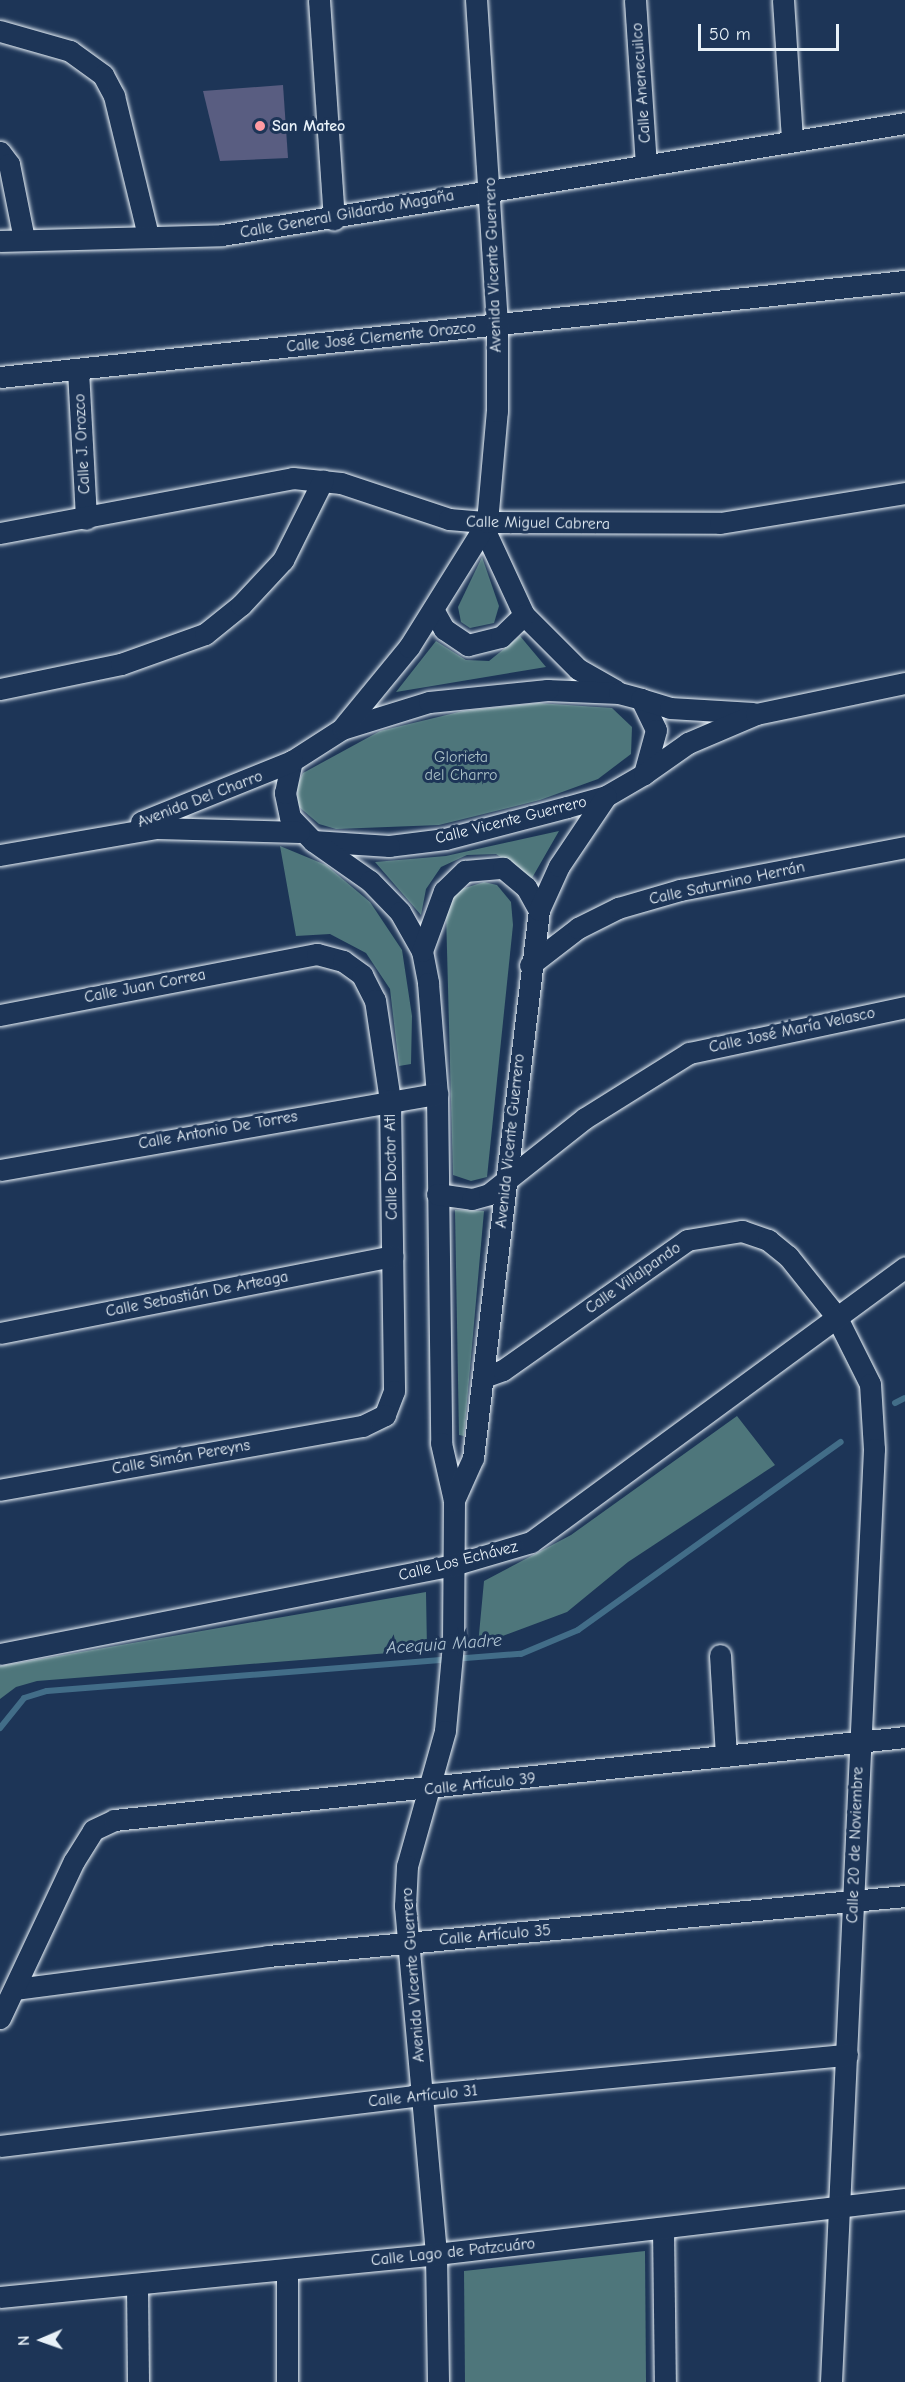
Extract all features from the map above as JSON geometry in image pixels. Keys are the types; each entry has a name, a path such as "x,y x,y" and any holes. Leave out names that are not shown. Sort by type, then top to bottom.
{"street":[{"path":"319,0 334,219"},
{"name":"Avenida Vicente Guerrero","path":"477,0 497,324 497,411 486,527"},
{"name":"Calle Anenecuilco","path":"635,0 646,166"},
{"path":"783,0 792,138"},
{"path":"0,32 70,51 103,75 114,96 148,236"},
{"name":"Calle General Gildardo Magaña","path":"0,241 222,235 334,219 490,189 646,166 792,138 905,123"},
{"path":"0,152 14,184 24,239"},
{"name":"Calle José Clemente Orozco","path":"0,377 905,281"},
{"name":"Calle J. Orozco","path":"78,370 86,519"},
{"name":"Calle Miguel Cabrera","path":"0,533 86,519 261,480 323,480 448,519 486,527 720,523 905,493"},
{"path":"0,689 122,664 205,634 241,605 283,560 323,480"},
{"path":"342,729 434,611 486,527"},
{"path":"486,527 524,615 578,669 620,693"},
{"path":"434,611 444,629 468,645 501,637 524,615"},
{"path":"644,774 688,743 756,714 905,683"},
{"path":"306,836 285,793 292,761 342,729 465,696 547,690 620,693 670,708 756,714"},
{"path":"641,699 656,730 644,774"},
{"name":"Avenida Del Charro","path":"106,834 197,803 292,761"},
{"name":"Calle Vicente Guerrero","path":"306,836 350,847 445,839 606,796 644,774"},
{"name":"Avenida Vicente Guerrero","path":"454,1500 473,1458 530,965 539,910 559,866 606,796"},
{"name":"Avenida Del Charro","path":"0,855 106,834 217,826 306,836"},
{"name":"Avenida Vicente Guerrero","path":"306,836 370,881 400,912 422,951 437,1094 441,1443 454,1500 453,1644 445,1731 407,1866 407,1944 436,2254 438,2382"},
{"name":"Calle Saturnino Herrán","path":"530,965 578,928 618,908 680,890 905,847"},
{"path":"422,951 444,891 465,871 503,868 526,887 539,910"},
{"name":"Calle Doctor Atl","path":"290,958 317,954 334,958 353,966 369,984 390,1100 394,1391 385,1415 362,1426"},
{"name":"Calle Juan Correa","path":"0,1015 290,958"},
{"name":"Calle José María Velasco","path":"437,1194 472,1199 505,1182 585,1118 689,1053 905,1007"},
{"name":"Calle Antonio De Torres","path":"0,1170 390,1100 437,1094"},
{"name":"Calle Villalpando","path":"484,1377 503,1370 668,1252 704,1234 742,1231 768,1240 836,1316"},
{"name":"Calle Sebastián De Arteaga","path":"0,1333 393,1256"},
{"name":"Calle Los Echávez","path":"0,1654 505,1552 552,1530 836,1316 905,1267"},
{"name":"Calle 20 de Noviembre","path":"831,2382 844,2204 858,1742 874,1417 860,1358 836,1316"},
{"name":"Calle Simón Pereyns","path":"0,1490 362,1426"},
{"path":"720,1655 726,1756"},
{"name":"Calle Artículo 39","path":"0,2018 74,1861 93,1830 114,1820 428,1790 905,1737"},
{"name":"Calle Artículo 35","path":"15,1989 407,1944 905,1896"},
{"name":"Calle Artículo 31","path":"0,2146 421,2095 847,2055"},
{"name":"Calle Lago de Patzcuáro","path":"0,2297 137,2286 436,2254 663,2228 844,2204 905,2199"},
{"path":"663,2228 665,2382"},
{"path":"287,2270 287,2382"},
{"path":"137,2286 138,2382"}],"green space":[{"path":"482,557 499,606 494,623 470,628 461,622 458,607"},
{"path":"520,636 546,667 396,692 436,641 466,660 489,661"},
{"name":"Glorieta del Charro","path":"538,703 612,708 632,727 631,754 598,779 540,800 439,825 336,829 319,824 298,806 297,785 303,773 380,731 463,711"},
{"path":"559,831 532,878 496,854 467,855 441,867 426,889 421,915 375,862 446,856"},
{"path":"280,846 326,865 370,902 402,950 412,1016 411,1064 399,1066 390,989 366,953 330,934 296,936"},
{"path":"484,882 497,885 511,902 513,925 487,1177 471,1181 453,1175 446,912 455,891"},
{"path":"455,1210 484,1211 464,1436 459,1435"},
{"path":"737,1416 775,1465 628,1562 567,1612 478,1645 484,1581 571,1535"},
{"path":"426,1592 427,1650 37,1681 16,1687 0,1699 0,1666"},
{"path":"645,2251 646,2382 465,2382 464,2271"}],"building":[{"name":"San Mateo","path":"283,85 288,158 220,161 203,91"}],"waterway":[{"name":"Acequia Madre","path":"895,1403 905,1398"},
{"name":"Acequia Madre","path":"0,1728 24,1698 47,1691 521,1654 578,1630 841,1442"}],"place":[{"name":"San Mateo","path":"260,126"}]}
